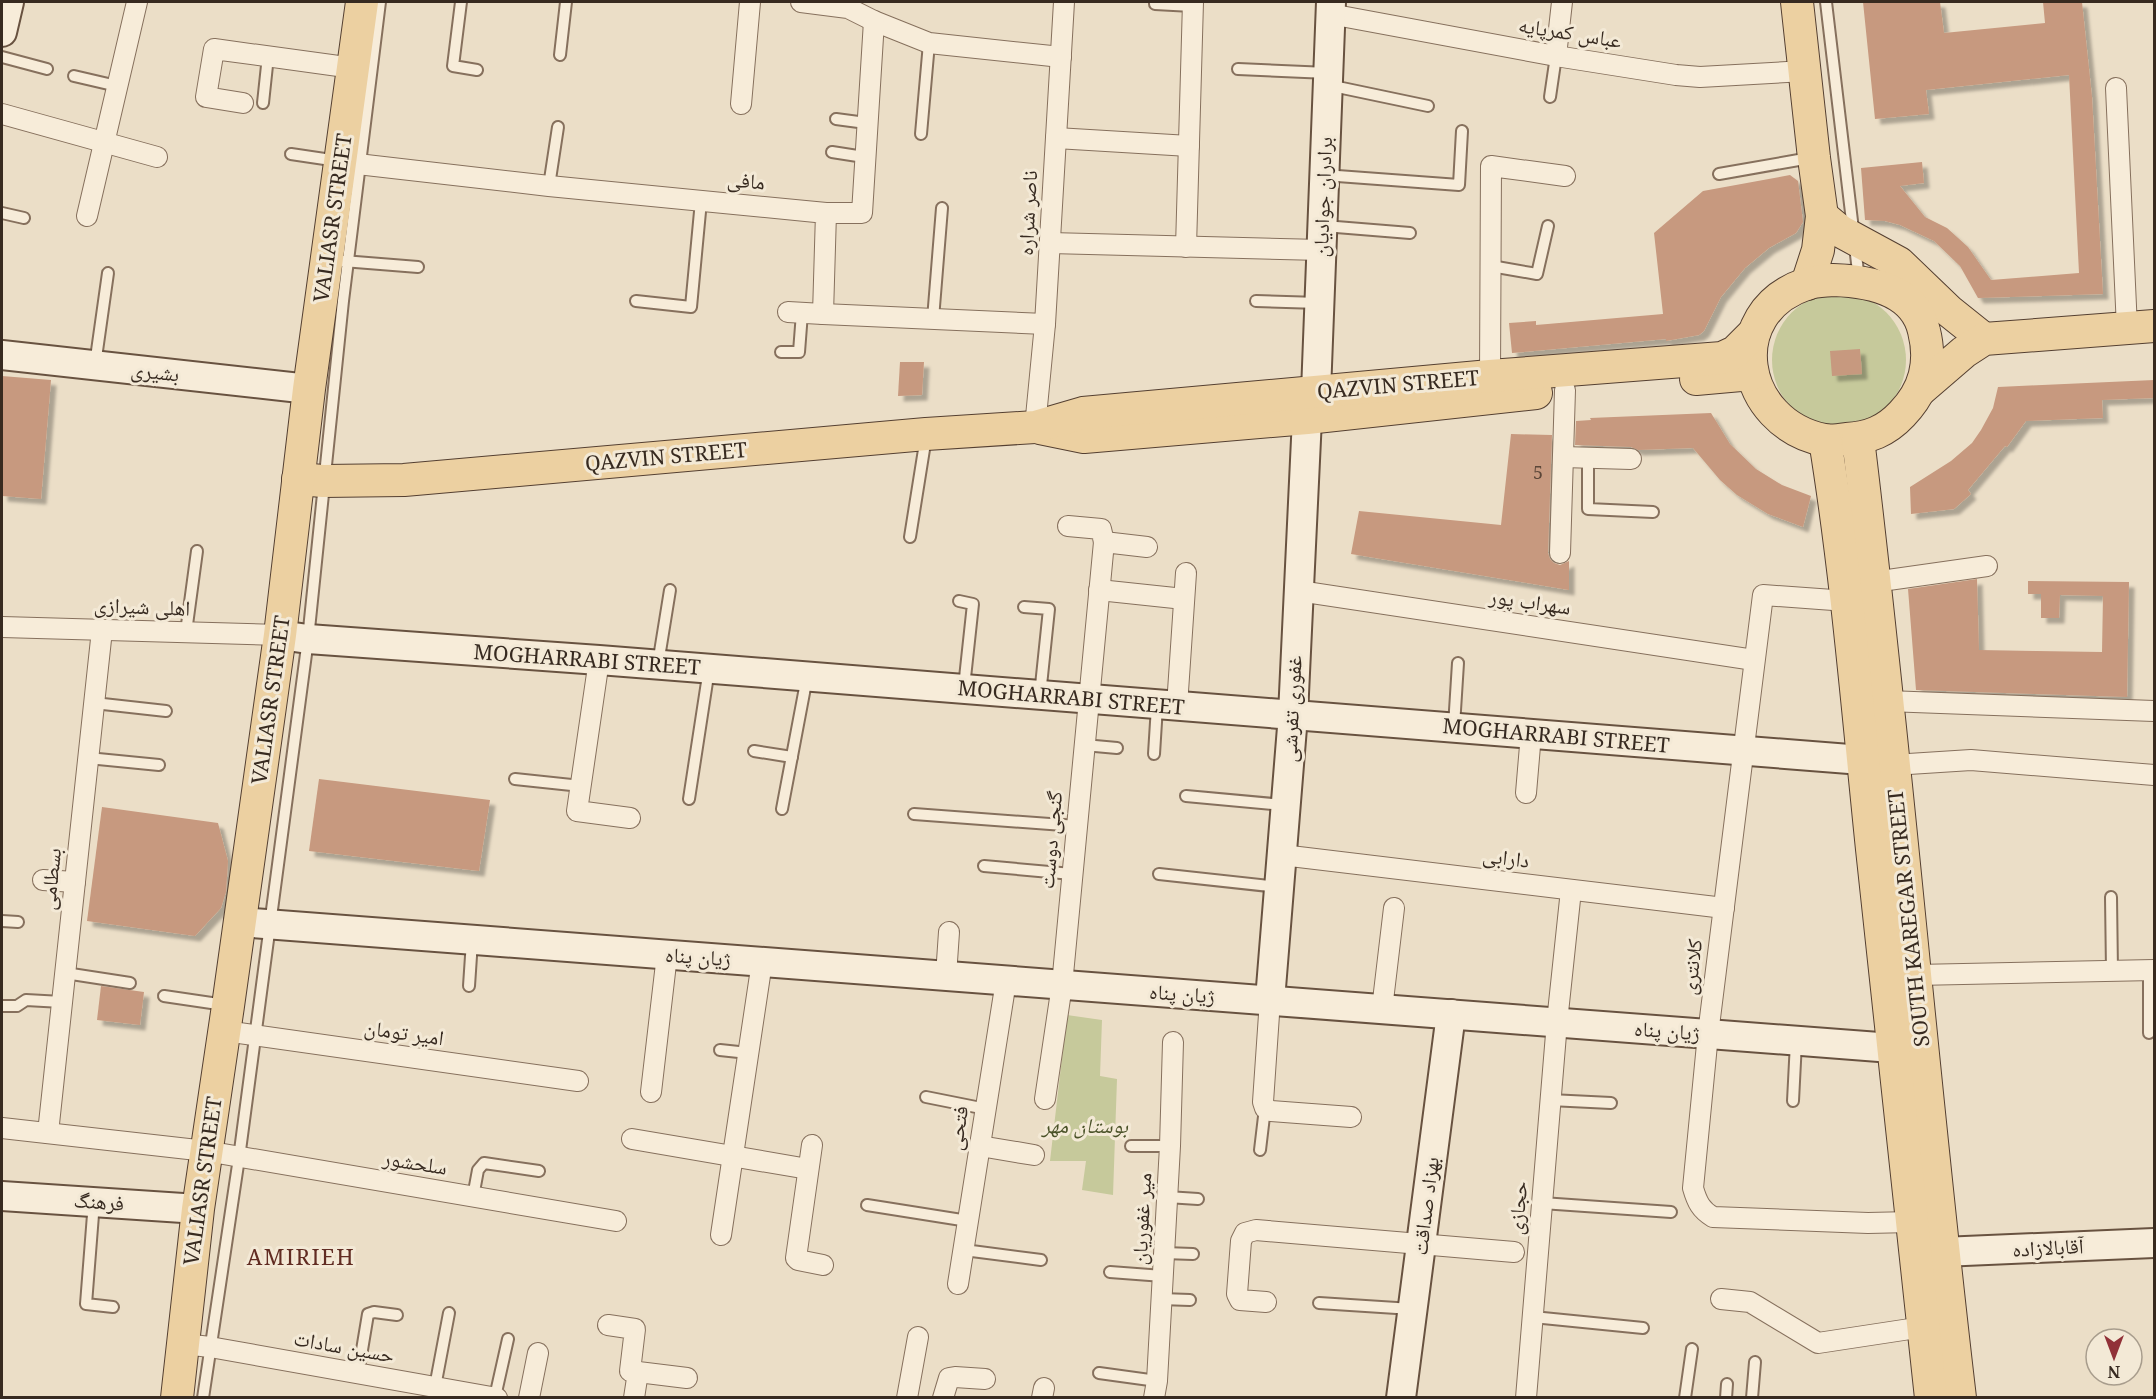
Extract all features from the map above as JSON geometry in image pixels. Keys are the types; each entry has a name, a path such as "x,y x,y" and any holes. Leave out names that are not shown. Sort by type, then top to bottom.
{"main road":[{"name":"VALIASR STREET","path":"177,1398 197,1345 198,1209 239,922 294,637 311,480 309,389 338,260 350,163 353,68 362,2"},
{"path":"1797,2 1822,216 1818,250 1807,284"},
{"path":"1822,216 1840,231 1899,263 1984,339"},
{"path":"1921,389 1927,358 1924,329 1909,305 1899,295 1878,285 1859,280 1833,280 1807,284 1783,296 1766,312 1754,333 1752,374 1758,393 1772,412 1787,425 1825,440 1858,439 1886,429 1911,404 1921,389 1956,358 1984,339 2141,327"},
{"name":"QAZVIN STREET","path":"1311,405 1490,376 1722,358 1735,352 1754,333"},
{"name":"QAZVIN STREET","path":"311,480 404,480 926,434 1035,427 1083,413 1311,405 1565,390 1752,374"},
{"name":"SOUTH KAREGAR STREET","path":"1858,439 1916,975 1942,1252 1960,1398"},
{"name":"SOUTH KAREGAR STREET","path":"1825,440 1847,601 1892,1048 1931,1398"}],"street":[{"path":"2,32 9,2"},
{"path":"87,216 137,2"},
{"path":"741,104 750,2"},
{"path":"801,2 848,8 929,43 1061,57"},
{"name":"ناصر شراره","path":"1035,427 1045,324 1064,2"},
{"path":"1556,56 1562,2"},
{"path":"1186,247 1193,4"},
{"name":"عباس کمرپایه","path":"1330,8 1556,56 1700,77 1804,71"},
{"name":"برادران جوادیان","path":"1311,405 1320,303 1330,8"},
{"path":"864,157 874,21"},
{"path":"243,103 206,97 214,49 353,68"},
{"path":"2116,88 2141,327"},
{"path":"2,114 157,157"},
{"path":"1056,138 1189,146"},
{"name":"مافی","path":"350,163 700,201 826,213 862,213 864,157"},
{"path":"1490,376 1491,165 1565,176"},
{"path":"823,314 826,213"},
{"path":"1050,243 1186,247 1322,238"},
{"path":"795,313 1045,324"},
{"name":"بشیری","path":"2,355 309,389"},
{"path":"1560,553 1565,390"},
{"name":"غفوری تفرشی","path":"1270,1000 1293,715 1311,405"},
{"path":"1563,457 1631,459"},
{"path":"1068,526 1101,529 1104,542 1147,547"},
{"name":"گنجی دوست","path":"1045,1100 1062,985 1104,542"},
{"path":"1874,582 1987,566"},
{"path":"1168,705 1186,573"},
{"path":"1099,590 1184,599"},
{"name":"سهراب پور","path":"1299,591 1754,660"},
{"name":"کلانتری","path":"1847,601 1763,595 1707,1034 1693,1188 1700,1207 1713,1217 1868,1223 1911,1222"},
{"name":"اهلی شیرازی","path":"2,627 294,637"},
{"name":"بسطامی","path":"48,1133 102,630"},
{"name":"MOGHARRABI STREET","path":"294,637 1863,760"},
{"path":"599,660 577,811 630,818"},
{"path":"1887,701 2154,711"},
{"path":"1526,793 1531,734"},
{"path":"1893,765 1971,760 2154,775"},
{"name":"دارابی","path":"1282,855 1724,908"},
{"path":"43,880 75,882"},
{"name":"حجازی","path":"1526,1398 1550,1100 1571,890"},
{"path":"1382,1009 1394,908"},
{"name":"ژیان پناه","path":"239,922 1892,1048"},
{"path":"946,976 948,932"},
{"path":"651,1092 667,955"},
{"path":"721,1235 762,962"},
{"path":"1916,975 2152,970"},
{"name":"فتحی","path":"958,1284 1006,981"},
{"path":"1270,1000 1263,1102 1265,1108 1271,1112 1351,1117"},
{"name":"بهزاد صداقت","path":"1401,1398 1451,1014"},
{"name":"امیر تومان","path":"226,1018 255,1036 578,1081"},
{"name":"میر غفوریان","path":"1156,1389 1170,1146 1173,1042"},
{"name":"سلحشور","path":"2,1128 206,1151 616,1221"},
{"path":"632,1139 808,1169"},
{"path":"812,1145 796,1258 823,1265"},
{"path":"980,1146 1034,1155"},
{"name":"فرهنگ","path":"2,1196 198,1209"},
{"path":"1266,1302 1245,1302 1240,1300 1237,1294 1241,1241 1245,1233 1256,1230 1514,1252"},
{"name":"آقابالازاده","path":"1942,1252 2154,1243"},
{"path":"1721,1299 1750,1302 1818,1343 1923,1327"},
{"path":"609,1325 635,1329 630,1371 687,1378"},
{"path":"907,1398 918,1337"},
{"name":"حسین سادات","path":"197,1345 496,1397"},
{"path":"529,1398 538,1353"},
{"path":"634,1398 638,1372"},
{"path":"943,1398 949,1378 985,1379"}],"lane":[{"path":"291,154 350,163 380,2"},
{"path":"461,2 453,66 477,70"},
{"path":"560,55 566,2"},
{"path":"1155,2 1155,4 1193,4"},
{"path":"1826,2 1859,280"},
{"path":"921,134 929,43"},
{"path":"263,103 268,56"},
{"path":"1550,97 1556,56"},
{"path":"2,57 46,69"},
{"path":"1238,69 1328,79 1428,106"},
{"path":"74,76 117,86"},
{"path":"836,118 866,123"},
{"path":"549,186 558,127"},
{"path":"1324,175 1459,185 1462,131"},
{"path":"832,152 864,157"},
{"path":"1719,174 1814,158"},
{"path":"636,301 691,307 700,201"},
{"path":"933,319 942,208"},
{"path":"2,213 24,218"},
{"path":"1491,266 1537,274 1548,226"},
{"path":"1322,238 1410,233"},
{"path":"311,480 338,260 418,267"},
{"path":"95,365 108,273"},
{"path":"1256,301 1320,303"},
{"path":"781,352 799,352 795,313"},
{"path":"910,537 926,434"},
{"path":"1588,458 1588,509 1653,512"},
{"path":"186,632 197,551"},
{"path":"658,665 670,590"},
{"path":"958,601 973,604 964,689"},
{"path":"1024,607 1048,609 1040,695"},
{"path":"204,1398 197,1345 239,1158 270,925 294,637"},
{"path":"1454,728 1458,663"},
{"path":"689,799 709,669"},
{"path":"782,809 807,677"},
{"path":"94,703 166,711"},
{"path":"1154,754 1168,705"},
{"path":"1084,745 1117,748"},
{"path":"754,751 792,757"},
{"path":"88,758 159,765"},
{"path":"515,779 581,786"},
{"path":"1186,795 1286,805"},
{"path":"914,814 1077,826"},
{"path":"984,866 1072,874"},
{"path":"1159,874 1279,887"},
{"path":"2111,897 2112,971"},
{"path":"2,921 18,921"},
{"path":"469,986 472,940"},
{"path":"2149,1033 2152,970"},
{"path":"65,973 130,983"},
{"path":"164,996 226,1018"},
{"path":"2,1006 17,1006 26,1000 62,1002"},
{"path":"1793,1101 1796,1040"},
{"path":"720,1050 748,1053"},
{"path":"926,1097 986,1109"},
{"path":"1550,1100 1611,1103"},
{"path":"1260,1150 1265,1108"},
{"path":"1131,1146 1170,1146"},
{"path":"473,1197 478,1170 484,1163 538,1171"},
{"path":"1167,1197 1198,1199"},
{"path":"94,1202 86,1304 112,1307"},
{"path":"1542,1203 1671,1212"},
{"path":"867,1205 968,1221"},
{"path":"964,1250 1041,1260"},
{"path":"1164,1253 1193,1254"},
{"path":"1110,1272 1163,1276"},
{"path":"1161,1299 1190,1300"},
{"path":"1319,1303 1413,1309"},
{"path":"358,1374 368,1314 374,1312 397,1316"},
{"path":"435,1387 449,1313"},
{"path":"1533,1317 1643,1328"},
{"path":"496,1397 508,1339"},
{"path":"1685,1398 1692,1349"},
{"path":"1752,1398 1755,1362"},
{"path":"1099,1373 1156,1389"},
{"path":"1726,1398 1727,1384"}],"green space":[{"path":"1839,293 1865,298 1886,313 1901,334 1906,360 1901,386 1886,407 1865,422 1839,427 1813,422 1792,407 1777,386 1772,360 1777,334 1792,313 1813,298"},
{"name":"بوستان مهر","path":"1067,1015 1102,1020 1100,1076 1117,1079 1113,1195 1082,1190 1086,1161 1050,1161"}],"building":[{"path":"1863,2 1940,2 1944,33 2045,23 2043,2 2082,2 2092,97 2103,294 1978,298 1960,266 1934,241 1900,225 1885,221 1865,220 1861,168 1922,162 1924,183 1900,186 1925,217 1947,228 1968,247 1991,280 2079,273 2069,75 1926,90 1929,114 1875,119"},
{"path":"1790,175 1798,181 1803,222 1796,233 1769,248 1745,268 1721,297 1704,331 1699,335 1666,341 1666,339 1512,353 1509,323 1536,321 1536,325 1663,314 1654,233 1703,191"},
{"path":"1860,349 1862,374 1832,376 1830,351"},
{"path":"900,362 924,362 922,395 898,396"},
{"path":"2,376 51,380 41,499 2,496"},
{"path":"2154,380 2154,398 2102,400 2103,418 2026,421 2007,447 2005,446 1968,490 1971,494 1954,509 1911,514 1910,487 1951,461 1972,443 1993,408 1998,387"},
{"path":"1711,413 1730,444 1756,469 1782,485 1811,496 1803,527 1768,514 1737,495 1720,480 1693,448 1638,450 1631,447 1575,445 1576,421 1591,420 1590,418"},
{"path":"1511,434 1552,435 1548,553 1554,563 1560,565 1569,561 1569,590 1351,554 1359,511 1501,525"},
{"path":"1977,579 1979,650 2102,652 2103,596 2060,595 2059,618 2041,618 2041,594 2028,594 2028,581 2129,582 2127,697 1916,690 1908,589"},
{"path":"319,779 490,800 479,871 309,851"},
{"path":"102,807 218,823 228,861 226,892 221,908 195,936 87,921"},
{"path":"101,986 144,992 140,1025 97,1020"}],"district":[{"name":"AMIRIEH","path":"301,1257"}]}
